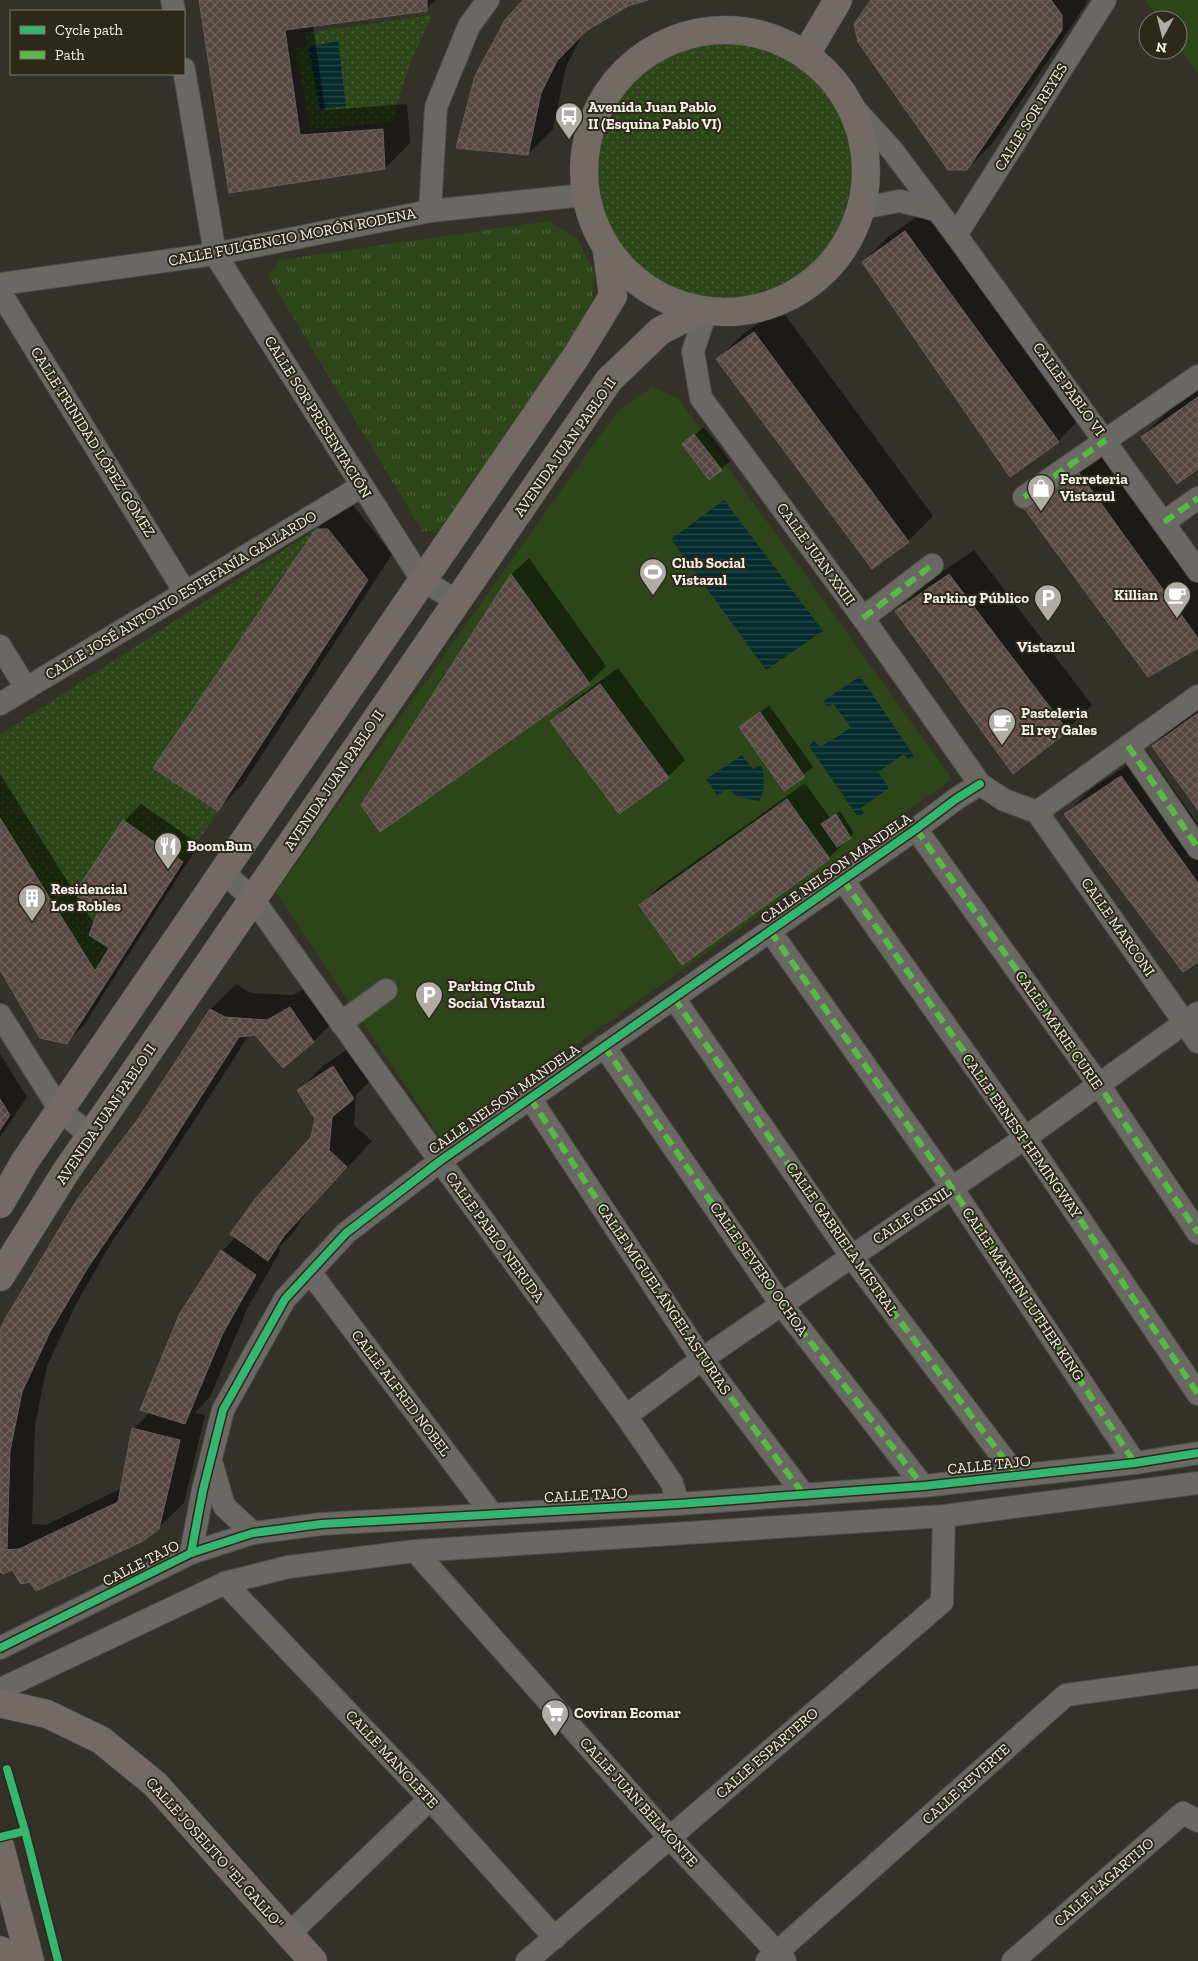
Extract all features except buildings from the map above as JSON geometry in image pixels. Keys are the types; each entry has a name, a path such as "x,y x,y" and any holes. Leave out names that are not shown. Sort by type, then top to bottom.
{"main road":[{"path":"806,54 838,0"},
{"path":"716,30 763,34 806,54 832,78 852,106 864,139 868,174 862,208 846,246 812,283 786,300 747,311 702,312 664,299 632,279 607,252 593,225 584,195 584,148 600,103 629,66 669,40 716,30"},
{"path":"0,1204 60,1110 577,355 613,296 607,252"},
{"name":"AVENIDA JUAN PABLO II","path":"0,1277 90,1136 609,380 660,331 702,312"},
{"name":"CALLE JOSELITO \"EL GALLO\"","path":"1,1701 47,1714 101,1740 155,1784 313,1961"},
{"path":"0,1846 30,1961"},
{"path":"0,1950 3,1961"}],"street":[{"path":"430,211 436,107 469,26 488,0"},
{"name":"CALLE SOR REYES","path":"956,235 1105,0"},
{"path":"185,75 215,254"},
{"name":"CALLE PABLO VI","path":"852,106 892,150 956,235 1106,440 1198,571"},
{"name":"CALLE FULGENCIO MORÓN RODENA","path":"0,284 215,254 430,211 584,195"},
{"path":"862,208 900,201 937,210"},
{"name":"CALLE SOR PRESENTACIÓN","path":"215,254 422,580"},
{"name":"CALLE TRINIDAD LÓPEZ GÓMEZ","path":"0,292 185,592"},
{"name":"CALLE JUAN XXIII","path":"702,312 692,351 701,398 863,618 980,784"},
{"path":"1024,497 1198,376"},
{"name":"CALLE JOSÉ ANTONIO ESTEFANÍA GALLARDO","path":"0,704 362,486"},
{"path":"1164,522 1198,498"},
{"path":"863,618 932,565"},
{"path":"422,580 457,602"},
{"path":"0,646 26,688"},
{"path":"980,784 1004,800 1036,812 1198,696"},
{"path":"1128,746 1198,848"},
{"name":"CALLE NELSON MANDELA","path":"191,1553 223,1410 286,1299 346,1233 440,1161 844,880 956,798 980,784"},
{"name":"CALLE MARCONI","path":"1036,812 1191,1018 1198,1042"},
{"name":"CALLE MARIE CURIE","path":"916,829 1099,1085 1198,1233"},
{"name":"CALLE PABLO NERUDA","path":"223,872 253,899 440,1161 626,1416 672,1483 678,1504"},
{"name":"CALLE ERNEST HEMINGWAY","path":"844,880 1025,1138 1198,1394"},
{"name":"CALLE MARTIN LUTHER KING","path":"770,931 952,1188 1135,1463"},
{"path":"341,1023 386,990"},
{"name":"CALLE GABRIELA MISTRAL","path":"674,998 852,1256 1016,1475"},
{"path":"0,1015 60,1110 90,1136"},
{"name":"CALLE GENIL","path":"626,1416 702,1359 1025,1138 1191,1018"},
{"name":"CALLE SEVERO OCHOA","path":"604,1046 782,1304 923,1486"},
{"name":"CALLE MIGUEL ÁNGEL ASTURIAS","path":"530,1098 702,1359 804,1496"},
{"name":"CALLE ALFRED NOBEL","path":"310,1272 492,1514"},
{"name":"CALLE TAJO","path":"0,1648 191,1553 253,1533 321,1524 678,1504 923,1486 1135,1463 1198,1453"},
{"name":"CALLE NELSON MANDELA","path":"211,1460 224,1506 253,1533"},
{"path":"1,1701 225,1583 288,1567 415,1551 944,1516 1198,1483"},
{"name":"CALLE ESPARTERO","path":"527,1961 942,1602 944,1516"},
{"name":"CALLE JUAN BELMONTE","path":"415,1551 776,1958"},
{"name":"CALLE MANOLETE","path":"225,1583 430,1798 555,1938"},
{"name":"CALLE REVERTE","path":"776,1958 1066,1695 1198,1677"},
{"path":"289,1934 430,1798"},
{"name":"CALLE LAGARTIJO","path":"1013,1961 1183,1813 1198,1820"}],"green space":[{"path":"1146,0 1198,0 1198,74 1188,60 1188,10 1153,10"},
{"path":"433,15 409,66 394,121 310,131 296,48 308,46 305,33"},
{"path":"723,30 750,33 777,41 812,62 832,82 847,105 858,130 864,171 861,198 853,225 832,260 812,280 789,295 764,306 723,312 696,309 669,301 634,280 614,260 599,237 588,212 582,171 585,144 593,117 614,82 634,62 657,47 682,36"},
{"path":"549,221 577,239 594,271 593,297 585,319 442,528 423,532 269,277 280,260"},
{"name":"Club Social Vistazul","path":"652,387 678,398 952,779 442,1140 276,892 617,412"},
{"path":"316,529 153,768 218,812 183,862 123,820 74,894 99,909 109,948 95,971 0,818 0,735"}],"water":[{"path":"338,41 346,106 320,109 308,47"},
{"path":"724,500 823,631 766,670 671,539"},
{"path":"860,676 914,756 908,759 904,754 878,772 889,788 861,808 864,813 858,817 809,746 814,741 820,747 851,728 833,703 828,707 823,701"},
{"path":"742,755 753,769 761,765 764,783 759,801 738,797 728,789 717,795 706,779"}],"marked path":[{"path":"1024,497 1106,440"},
{"path":"1164,522 1198,498"},
{"path":"863,618 932,565"},
{"path":"1128,746 1198,848"},
{"path":"916,829 1099,1085 1198,1233"},
{"path":"843,880 1025,1138 1198,1394"},
{"path":"770,931 952,1188 1135,1463"},
{"path":"674,998 851,1256 1016,1475"},
{"path":"604,1046 781,1304 923,1486"},
{"path":"530,1098 702,1359 804,1495"}],"cycle path":[{"path":"191,1553 203,1490 223,1410 285,1299 346,1233 440,1161 980,784"},
{"path":"0,1648 191,1553 253,1533 321,1524 678,1504 923,1486 1135,1463 1198,1453"},
{"path":"7,1769 25,1831"},
{"path":"0,1837 25,1831 58,1961"}],"place":[{"name":"Avenida Juan Pablo II (Esquina Pablo VI)","path":"569,140"},
{"name":"Ferreteria Vistazul","path":"1041,512"},
{"name":"Club Social Vistazul","path":"653,596"},
{"name":"Killian","path":"1177,619"},
{"name":"Parking Público","path":"1048,622"},
{"name":"Pasteleria El rey Gales","path":"1002,746"},
{"name":"BoomBun","path":"168,870"},
{"name":"Residencial Los Robles","path":"32,922"},
{"name":"Parking Club Social Vistazul","path":"429,1019"},
{"name":"Coviran Ecomar","path":"555,1737"}],"district":[{"name":"Vistazul","path":"1046,646"}]}
